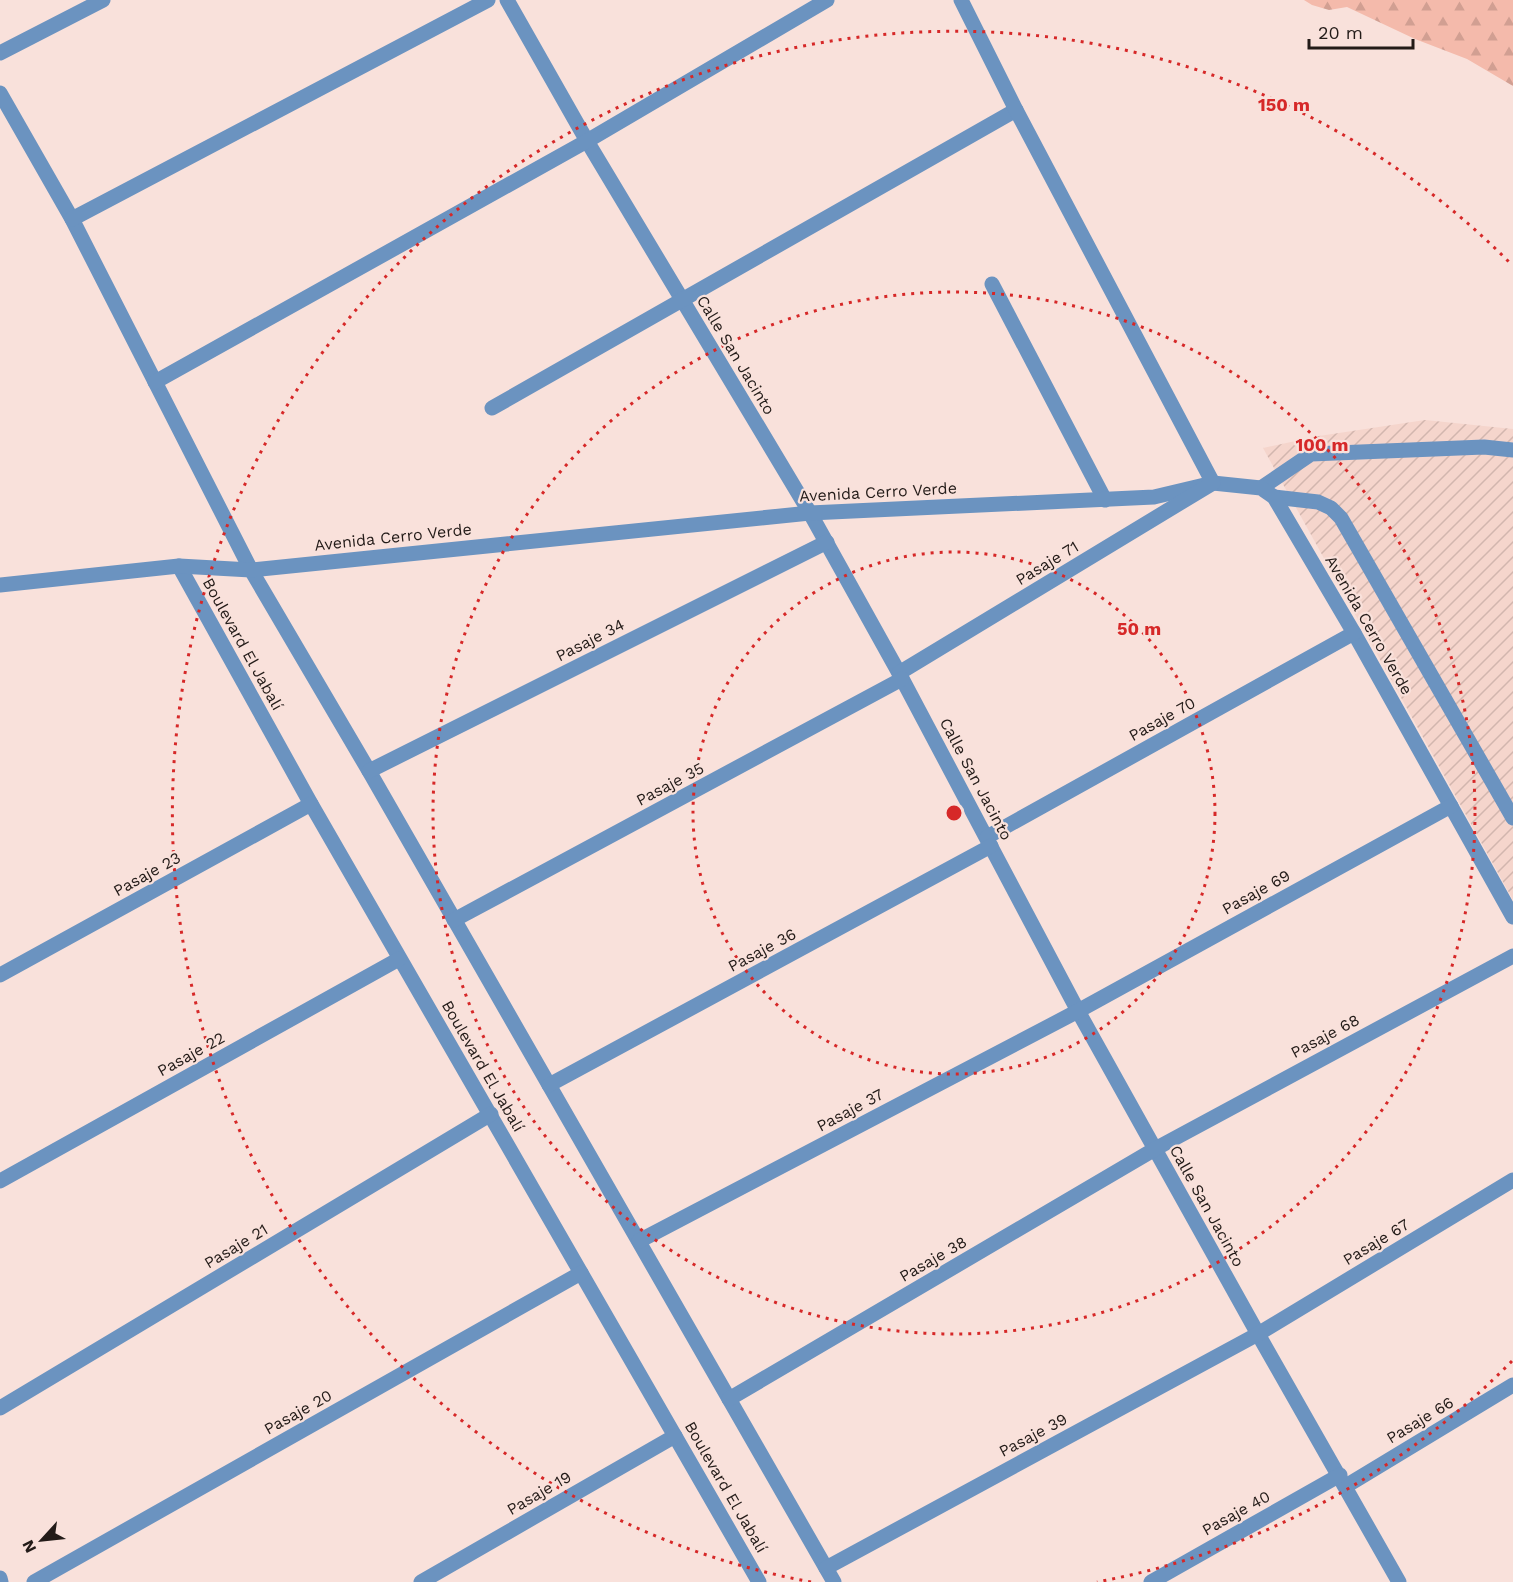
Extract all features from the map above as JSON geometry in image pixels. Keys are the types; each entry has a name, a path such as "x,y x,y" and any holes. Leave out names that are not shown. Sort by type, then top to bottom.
{"street":[{"path":"0,53 103,0"},
{"path":"72,219 488,0"},
{"name":"Calle San Jacinto","path":"507,0 587,141 827,542 901,676 1078,1011 1399,1582"},
{"path":"155,382 587,141 827,0"},
{"path":"961,0 1016,110 1213,483"},
{"path":"0,93 72,219 250,570 369,771 834,1582"},
{"path":"492,408 1016,110"},
{"path":"992,284 1105,500"},
{"path":"1267,493 1311,454 1484,447 1513,450"},
{"name":"Avenida Cerro Verde","path":"0,585 179,566 250,570 810,513 1154,497 1213,483 1267,493 1354,633 1513,917"},
{"name":"Pasaje 71","path":"901,676 1213,483"},
{"path":"1267,493 1318,502 1331,508 1341,518 1513,818"},
{"name":"Pasaje 34","path":"369,771 827,542"},
{"name":"Boulevard El Jabalí","path":"179,566 311,804 759,1582"},
{"name":"Pasaje 70","path":"989,842 1354,633"},
{"name":"Pasaje 35","path":"454,920 901,676"},
{"name":"Pasaje 23","path":"0,975 311,804"},
{"name":"Pasaje 69","path":"1078,1011 1451,806"},
{"name":"Pasaje 36","path":"549,1085 989,842"},
{"name":"Pasaje 68","path":"1155,1149 1513,956"},
{"name":"Pasaje 22","path":"0,1181 399,958"},
{"name":"Pasaje 37","path":"639,1241 1078,1011"},
{"name":"Pasaje 21","path":"0,1408 491,1114"},
{"name":"Pasaje 38","path":"729,1399 1155,1149"},
{"name":"Pasaje 67","path":"1258,1334 1513,1180"},
{"name":"Pasaje 20","path":"34,1582 581,1273"},
{"name":"Pasaje 39","path":"826,1568 1258,1334"},
{"name":"Pasaje 66","path":"1343,1481 1513,1385"},
{"name":"Pasaje 19","path":"421,1582 675,1436"},
{"name":"Pasaje 40","path":"1150,1582 1343,1481"}],"shaded area":[{"path":"1425,420 1513,429 1513,900 1263,448 1319,436"}],"green space":[{"path":"1304,0 1513,0 1513,86 1467,59 1415,39 1347,7 1329,10"}]}
